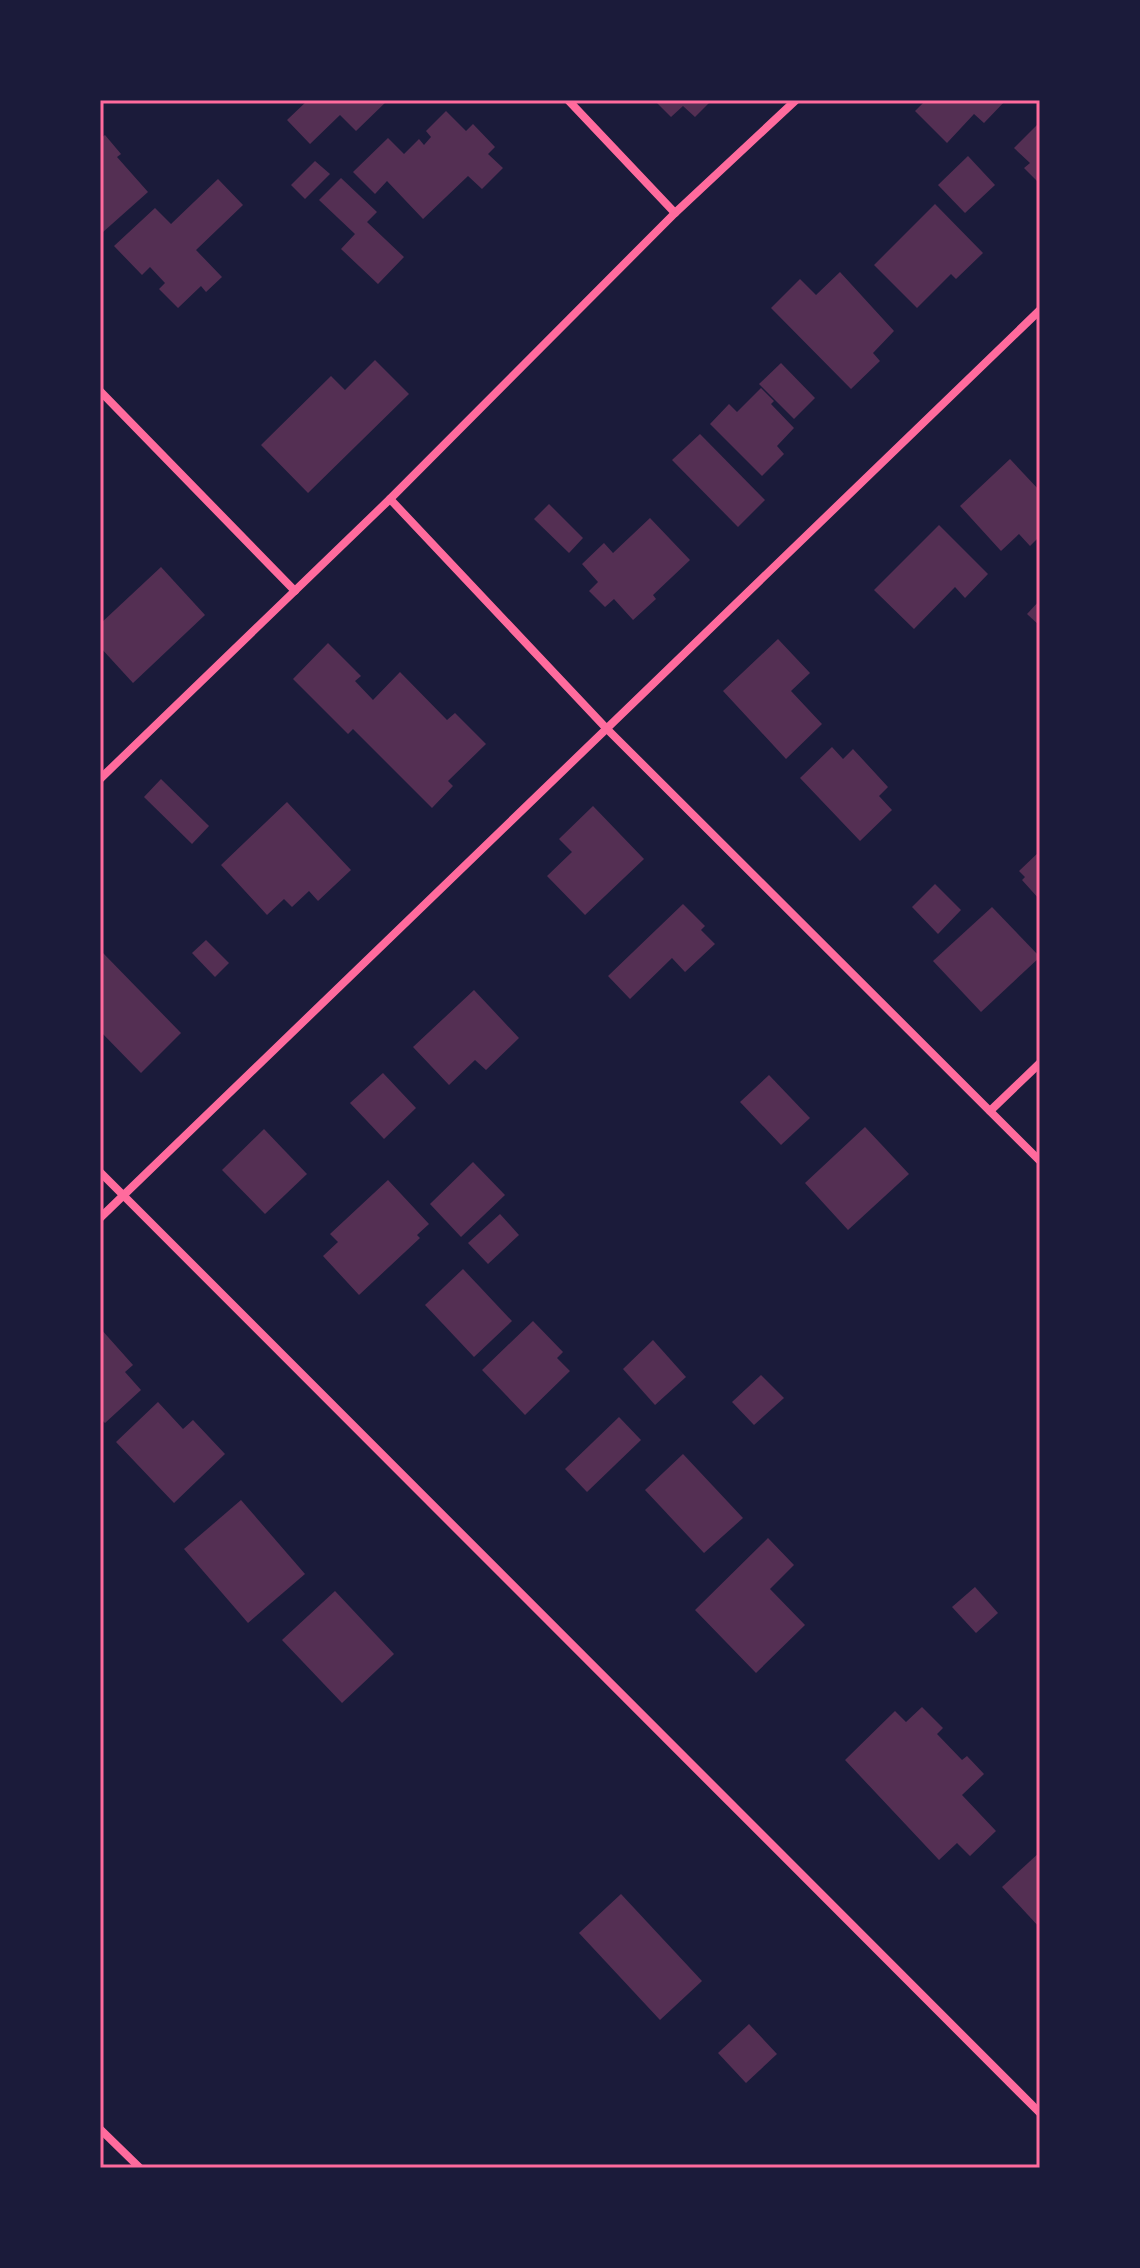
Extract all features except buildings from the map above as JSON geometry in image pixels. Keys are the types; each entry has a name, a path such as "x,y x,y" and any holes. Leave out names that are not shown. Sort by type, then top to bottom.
{"street":[{"path":"568,100 675,213"},
{"path":"100,779 390,499 675,213 796,100"},
{"path":"100,1218 1040,310"},
{"path":"100,391 295,591"},
{"path":"390,499 606,728 1040,1161"},
{"path":"990,1111 1040,1063"},
{"path":"100,1172 1040,2113"},
{"path":"100,2129 140,2168"}]}
